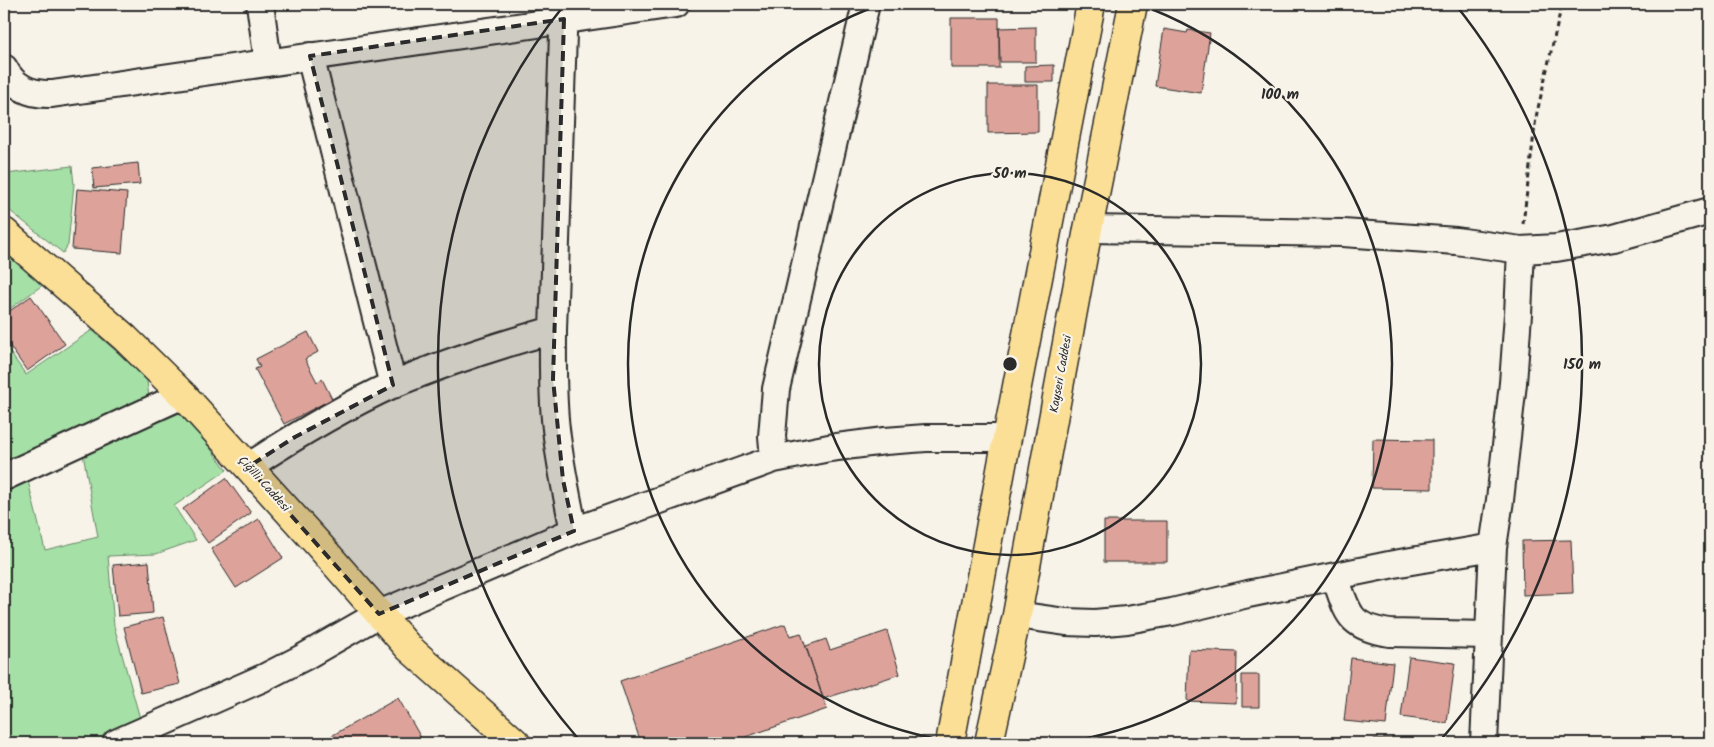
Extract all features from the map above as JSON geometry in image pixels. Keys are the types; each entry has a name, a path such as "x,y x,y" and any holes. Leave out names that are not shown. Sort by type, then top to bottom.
{"main road":[{"path":"950,743 1091,4"},
{"name":"Kayseri Caddesi","path":"989,743 1017,615 1088,230 1133,4"},
{"name":"Çiğilli Caddesi","path":"4,232 125,338 183,395 409,648 516,743"}],"street":[{"path":"260,4 268,62"},
{"path":"4,68 21,88 41,94 310,56 564,11 676,4"},
{"path":"774,459 773,421 776,389 866,4"},
{"path":"564,11 553,379 556,428 563,480 574,531"},
{"path":"310,56 393,385"},
{"path":"1088,230 1343,233 1456,241 1521,250 1556,248 1614,238 1710,211"},
{"path":"1484,743 1493,547 1513,383 1521,250"},
{"path":"248,467 319,423 393,385 445,363 498,345 553,330"},
{"path":"4,478 183,395"},
{"path":"116,743 262,678 304,657 379,614 574,531 774,459 829,448 885,441 934,438 1007,438"},
{"path":"1017,615 1066,622 1111,622 1172,612 1248,594 1447,554 1493,547"},
{"path":"1335,577 1348,612 1355,622 1364,628 1390,633 1489,635"}],"path":[{"path":"1521,250 1536,117 1562,4"}],"highlighted area":[{"path":"564,19 553,379 563,480 574,531 379,614 248,467 295,437 393,385 310,56"}],"green space":[{"path":"72,166 74,184 68,245 63,253 4,206 4,180 6,174"},
{"path":"4,250 44,284 4,313"},
{"path":"92,330 141,373 147,381 149,397 4,468 4,344 26,375"},
{"path":"182,412 227,470 174,506 196,540 156,554 108,556 114,626 141,722 98,743 4,743 4,488 27,477 45,550 98,537 83,454"}],"building":[{"path":"951,18 999,18 999,68 951,68"},
{"path":"1036,27 1036,62 1000,62 999,28"},
{"path":"1164,29 1187,33 1188,30 1210,33 1201,93 1155,86"},
{"path":"1054,65 1054,82 1025,82 1025,66"},
{"path":"988,85 1038,85 1038,132 988,133"},
{"path":"138,163 140,184 94,188 92,168"},
{"path":"77,189 127,193 122,253 72,249"},
{"path":"31,296 65,344 27,371 4,338 4,315"},
{"path":"308,332 318,352 305,359 317,382 322,379 332,399 284,424 255,369 260,367 256,359"},
{"path":"1373,439 1432,440 1432,489 1372,488"},
{"path":"226,478 251,513 208,543 183,509"},
{"path":"259,519 283,558 236,588 211,549"},
{"path":"1104,521 1167,521 1167,562 1104,562"},
{"path":"1571,540 1573,593 1523,595 1522,541"},
{"path":"149,562 153,613 118,616 113,565"},
{"path":"163,617 180,684 141,693 124,627"},
{"path":"785,624 790,636 801,633 827,709 728,743 641,743 620,681"},
{"path":"887,631 900,674 823,699 806,646 826,639 830,650"},
{"path":"1189,650 1237,652 1236,703 1187,701"},
{"path":"1409,657 1455,663 1447,723 1401,717"},
{"path":"1351,658 1393,663 1386,725 1344,721"},
{"path":"1242,675 1259,675 1259,707 1242,707"},
{"path":"398,698 424,743 319,743"},
{"path":"1374,739 1398,739 1398,743 1373,743"}]}
